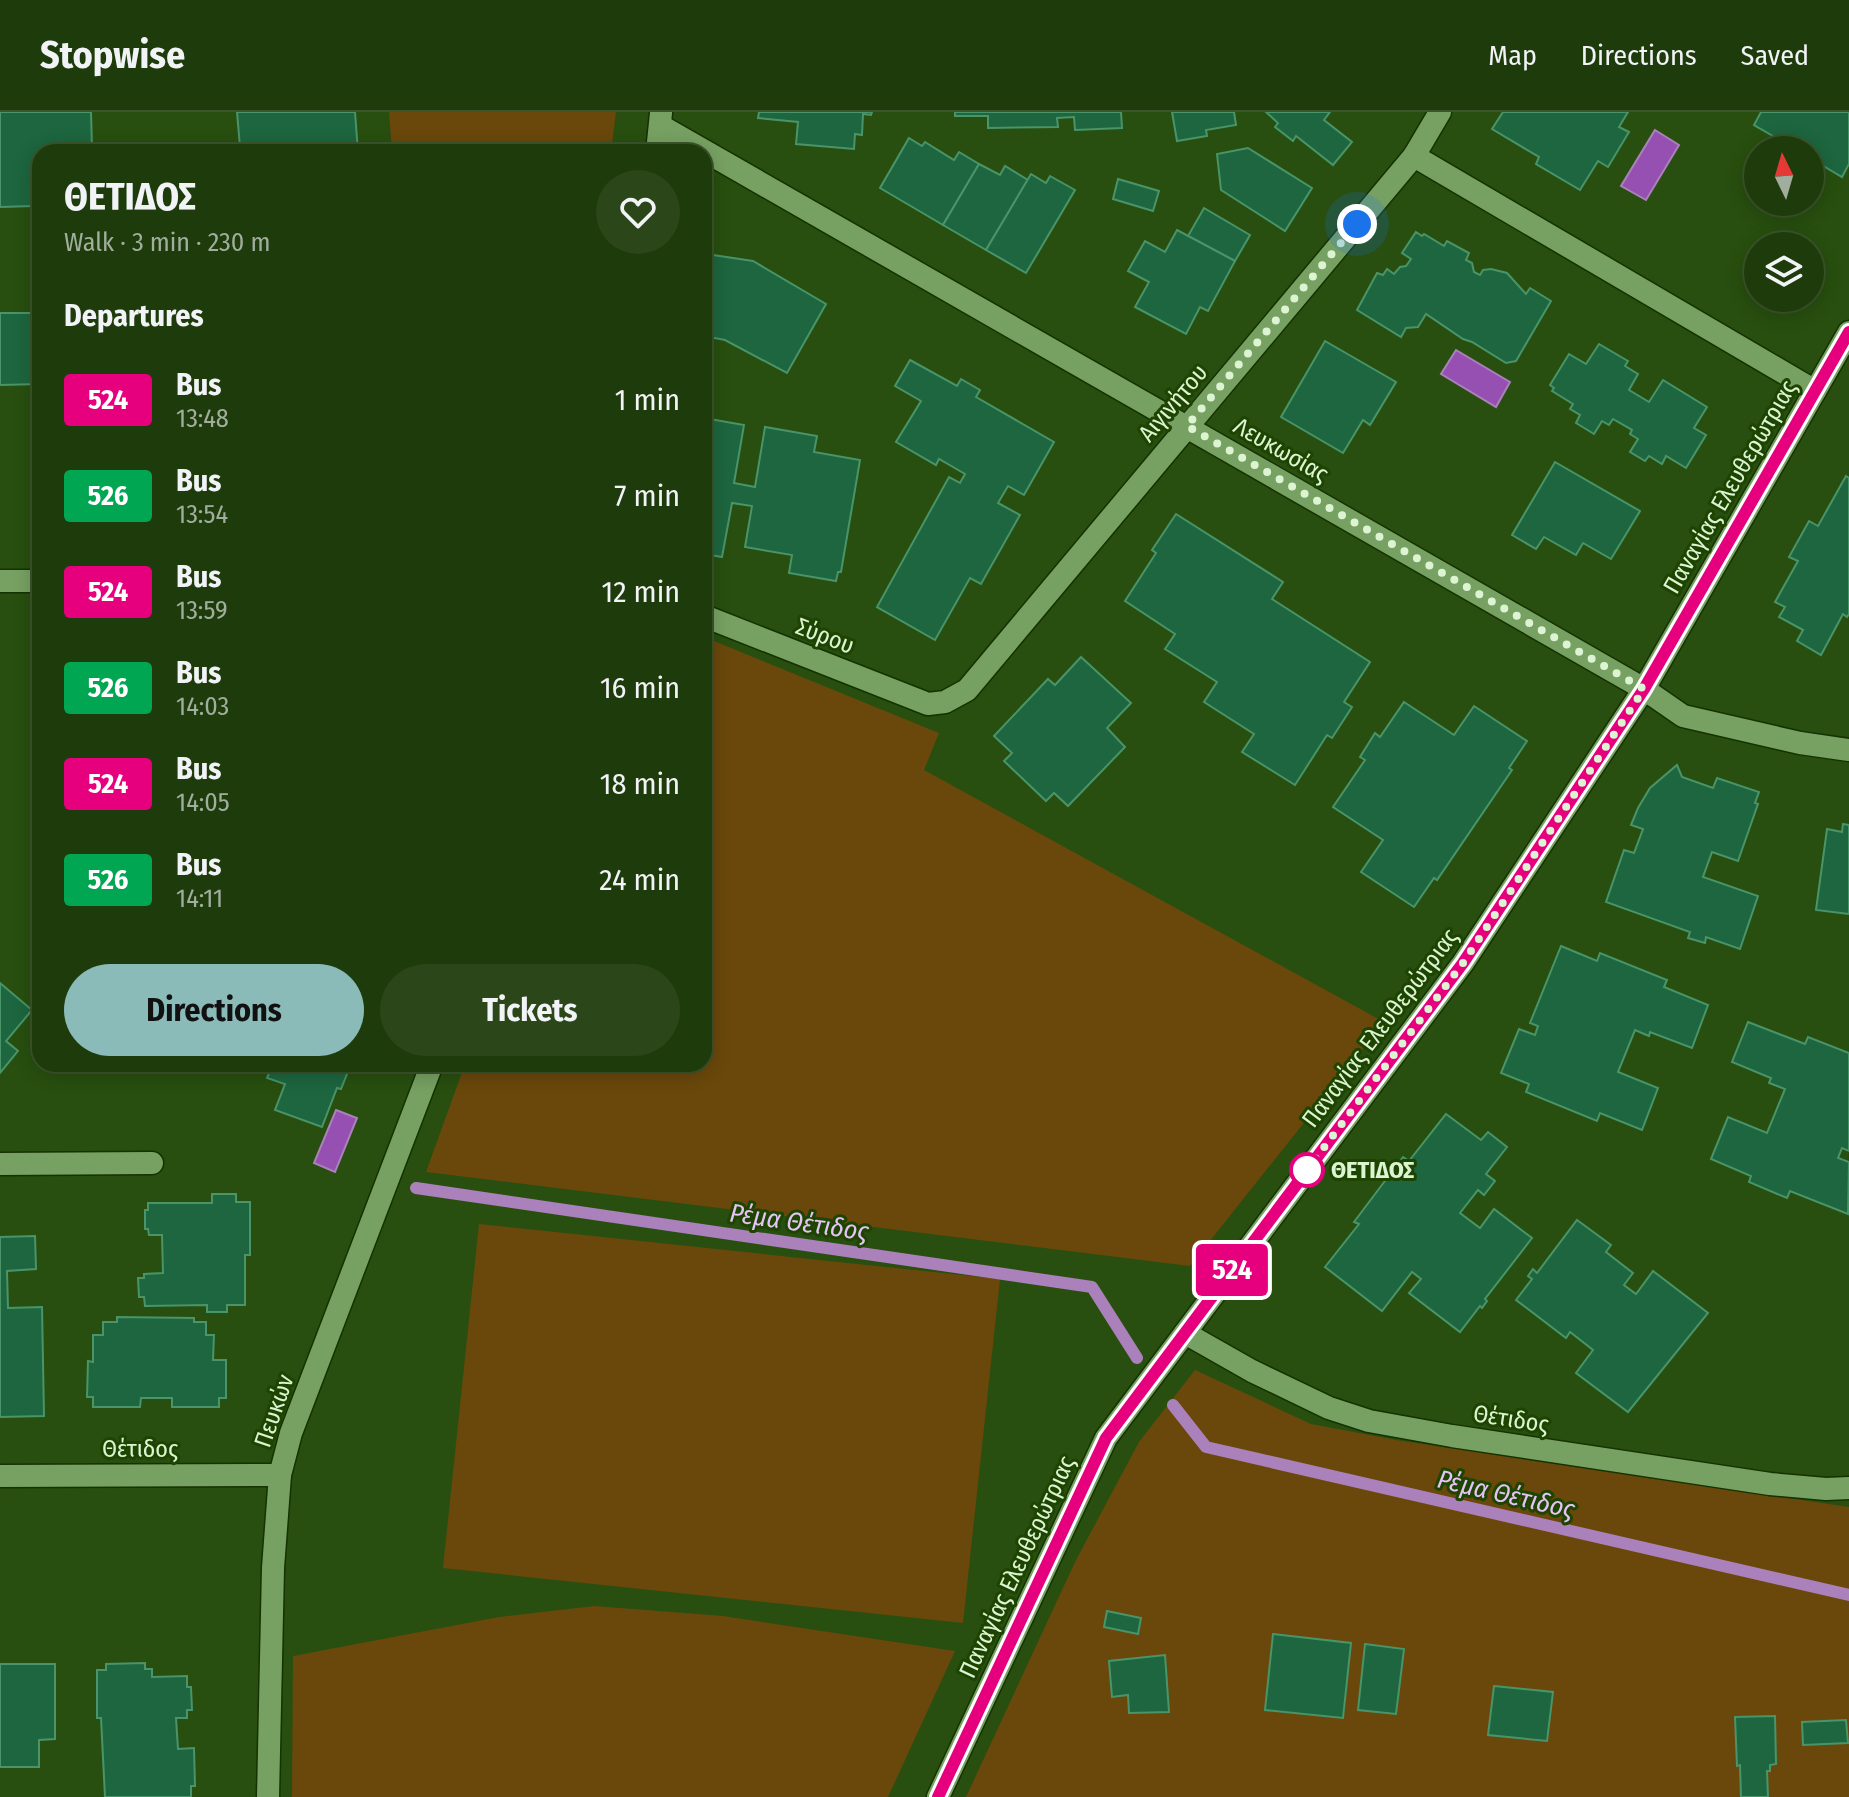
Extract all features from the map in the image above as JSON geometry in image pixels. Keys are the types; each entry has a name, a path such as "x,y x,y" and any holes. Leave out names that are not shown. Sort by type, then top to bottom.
{"street":[{"name":"Αιγινήτου","path":"928,704 945,702 967,690 1414,156 1440,112"},
{"path":"658,144 661,119"},
{"name":"Λευκωσίας","path":"661,119 704,144"},
{"name":"Λευκωσίας","path":"712,149 1644,689 1683,716 1800,743 1849,750"},
{"path":"1414,156 1815,391"},
{"name":"Παναγίας Ελευθερώτριας","path":"938,1797 1106,1438 1463,963 1644,689 1849,332"},
{"path":"0,581 32,581"},
{"name":"Σύρου","path":"712,619 928,704"},
{"name":"Πευκών","path":"268,1797 273,1568 280,1475 291,1433 429,1072"},
{"path":"0,1164 152,1163"},
{"name":"Θέτιδος","path":"1185,1333 1252,1371 1329,1408 1369,1421 1770,1484 1849,1488"},
{"name":"Θέτιδος","path":"0,1476 280,1475"}],"shaded area":[{"path":"389,112 616,112 612,144 391,144"},
{"path":"1655,130 1679,145 1646,200 1621,186"},
{"path":"1456,350 1510,382 1496,407 1441,374"},
{"path":"712,640 939,733 924,770 1384,1022 1190,1266 426,1172 462,1072 712,1072"},
{"path":"336,1110 357,1118 335,1172 314,1163"},
{"path":"479,1224 1000,1279 963,1623 443,1568"},
{"path":"1195,1370 1311,1424 1396,1440 1849,1507 1849,1797 966,1797 1076,1560 1139,1442"},
{"path":"594,1606 723,1616 955,1651 888,1797 292,1797 293,1656 499,1617"}],"building":[{"path":"0,112 91,112 92,144 32,144 32,206 0,207"},
{"path":"237,112 355,112 357,144 240,144"},
{"path":"759,112 872,112 871,115 863,114 862,135 855,134 854,149 796,144 798,122 758,118"},
{"path":"955,112 1121,112 1122,128 1075,130 1074,117 1057,118 1058,127 988,128 988,116 955,116"},
{"path":"1172,112 1234,112 1236,125 1206,130 1207,136 1177,141"},
{"path":"1266,112 1330,112 1324,120 1352,142 1333,165 1296,136 1293,141 1275,127 1278,123"},
{"path":"1503,112 1628,112 1619,127 1629,132 1608,167 1598,161 1580,190 1536,164 1539,157 1492,129"},
{"path":"1761,112 1849,112 1849,164 1842,177 1824,166 1824,136 1773,136 1754,125"},
{"path":"909,138 922,146 925,142 954,160 959,152 979,164 943,225 880,188"},
{"path":"1248,148 1312,188 1285,231 1221,190 1217,154"},
{"path":"979,164 1000,175 1005,166 1028,180 986,250 943,225"},
{"path":"1031,174 1046,183 1050,176 1075,190 1026,273 986,250"},
{"path":"1118,179 1159,191 1153,211 1113,199"},
{"path":"1204,208 1250,235 1235,261 1188,236"},
{"path":"1177,230 1235,261 1208,311 1200,307 1186,334 1135,307 1149,282 1128,271 1145,241 1165,252"},
{"path":"1416,232 1444,246 1447,241 1469,253 1466,260 1472,263 1474,272 1480,275 1483,270 1491,269 1507,273 1526,294 1530,288 1551,301 1516,361 1506,363 1426,314 1418,327 1406,328 1401,337 1357,310 1377,273 1383,275 1387,269 1394,274 1400,267 1406,266 1411,259 1402,253"},
{"path":"713,255 753,261 826,304 787,373 725,340 712,338"},
{"path":"0,313 32,313 32,384 0,385"},
{"path":"1325,341 1396,382 1370,425 1363,420 1343,453 1281,417"},
{"path":"1599,344 1628,361 1625,366 1638,374 1629,390 1649,402 1663,380 1707,407 1694,428 1706,435 1686,468 1666,456 1662,464 1649,456 1645,461 1630,452 1638,439 1630,434 1632,430 1613,419 1609,425 1602,421 1594,434 1576,423 1580,415 1570,409 1573,404 1552,391 1554,388 1550,385 1569,354 1586,364"},
{"path":"910,360 957,386 961,379 980,390 976,397 1054,442 1024,495 1008,486 998,503 1020,515 981,584 970,578 935,640 877,607 949,477 960,483 965,474 939,459 936,465 896,442 921,401 895,386"},
{"path":"712,419 744,425 734,483 755,487 765,427 817,436 814,452 860,460 841,572 838,572 836,581 789,573 792,555 745,547 752,506 732,503 722,557 712,555"},
{"path":"1555,462 1640,511 1611,559 1583,543 1576,555 1544,537 1536,549 1512,535"},
{"path":"1846,476 1849,478 1849,614 1847,617 1843,614 1821,655 1797,641 1803,630 1779,617 1785,607 1775,602 1798,561 1789,557 1809,521 1818,526"},
{"path":"1176,514 1283,582 1272,599 1370,662 1344,702 1352,707 1332,738 1327,735 1295,785 1242,752 1254,734 1204,702 1217,682 1165,649 1175,634 1125,601 1156,553 1152,550"},
{"path":"1081,657 1131,703 1107,728 1125,747 1068,806 1054,793 1046,801 1004,761 1012,753 994,736 1048,679 1055,685"},
{"path":"1404,702 1454,735 1474,706 1527,741 1509,768 1512,770 1437,880 1434,878 1414,907 1361,872 1383,840 1333,807 1365,760 1360,757 1375,733 1380,737"},
{"path":"1677,765 1682,777 1713,788 1717,778 1759,792 1755,803 1758,804 1738,861 1712,852 1703,877 1758,896 1740,949 1706,937 1705,943 1688,938 1690,932 1606,902 1624,850 1634,853 1643,829 1631,825 1638,808 1650,788"},
{"path":"1843,824 1849,825 1849,914 1816,910 1827,829 1842,832"},
{"path":"1561,946 1597,961 1600,953 1667,980 1664,987 1708,1005 1692,1048 1650,1032 1649,1036 1635,1030 1618,1072 1658,1088 1642,1130 1600,1113 1597,1121 1526,1092 1529,1084 1501,1073 1519,1029 1535,1035 1538,1026 1530,1023"},
{"path":"0,983 32,1010 6,1041 18,1051 0,1073"},
{"path":"1748,1022 1805,1044 1808,1037 1849,1053 1849,1151 1842,1148 1838,1158 1849,1162 1848,1214 1790,1191 1787,1198 1749,1182 1751,1176 1711,1159 1728,1117 1767,1133 1785,1089 1769,1083 1771,1078 1732,1062"},
{"path":"270,1072 348,1072 341,1089 337,1088 322,1127 275,1110 285,1084 267,1078"},
{"path":"1446,1114 1481,1140 1488,1132 1507,1147 1486,1174 1495,1181 1484,1195 1478,1190 1460,1213 1480,1228 1494,1209 1532,1238 1485,1299 1487,1301 1482,1308 1480,1306 1460,1332 1409,1293 1421,1279 1412,1272 1382,1311 1325,1267 1359,1224 1354,1222 1403,1157 1409,1161"},
{"path":"212,1194 236,1194 236,1202 250,1202 250,1255 245,1255 245,1305 227,1305 227,1312 207,1312 207,1305 145,1306 144,1297 139,1297 138,1278 144,1278 144,1274 163,1273 162,1235 149,1235 148,1229 145,1229 148,1203 212,1203"},
{"path":"1577,1220 1611,1245 1606,1252 1633,1273 1624,1285 1636,1294 1653,1271 1708,1313 1628,1412 1576,1373 1593,1350 1570,1332 1566,1338 1516,1300 1532,1279 1528,1276 1533,1269 1537,1273"},
{"path":"35,1236 36,1269 7,1271 8,1308 42,1307 44,1416 0,1417 0,1237"},
{"path":"117,1317 194,1318 194,1322 206,1322 206,1335 214,1335 213,1360 226,1360 226,1398 219,1398 219,1407 172,1407 172,1398 141,1398 140,1407 93,1407 93,1397 87,1397 88,1361 93,1362 93,1335 103,1335 103,1322 117,1322"},
{"path":"1107,1611 1141,1618 1138,1634 1104,1627"},
{"path":"1273,1634 1351,1643 1343,1718 1265,1710"},
{"path":"1365,1644 1404,1649 1396,1714 1358,1710"},
{"path":"1165,1655 1169,1712 1129,1713 1128,1695 1112,1697 1109,1661"},
{"path":"145,1663 145,1669 152,1669 152,1677 187,1676 187,1687 191,1687 192,1710 187,1710 187,1718 176,1718 178,1749 194,1748 195,1786 191,1786 191,1797 105,1797 101,1718 97,1718 97,1670 106,1670 106,1664"},
{"path":"0,1664 55,1664 55,1739 39,1740 39,1767 0,1767"},
{"path":"1494,1686 1553,1692 1547,1741 1488,1735"},
{"path":"1775,1716 1776,1764 1770,1765 1770,1771 1767,1771 1768,1797 1741,1797 1735,1717"},
{"path":"1846,1720 1848,1743 1803,1745 1802,1722"}],"waterway":[{"name":"Ρέμα Θέτιδος","path":"416,1188 1092,1287 1137,1358"},
{"name":"Ρέμα Θέτιδος","path":"1173,1405 1206,1447 1849,1595"}],"bus line":[{"name":"524","path":"938,1797 1106,1438 1463,963 1644,689 1849,332"}],"place":[{"name":"ΘΕΤΙΔΟΣ","path":"1307,1170"}],"route":[{"path":"1307,1170 1463,963 1644,689 1187,426 1357,224"}]}
